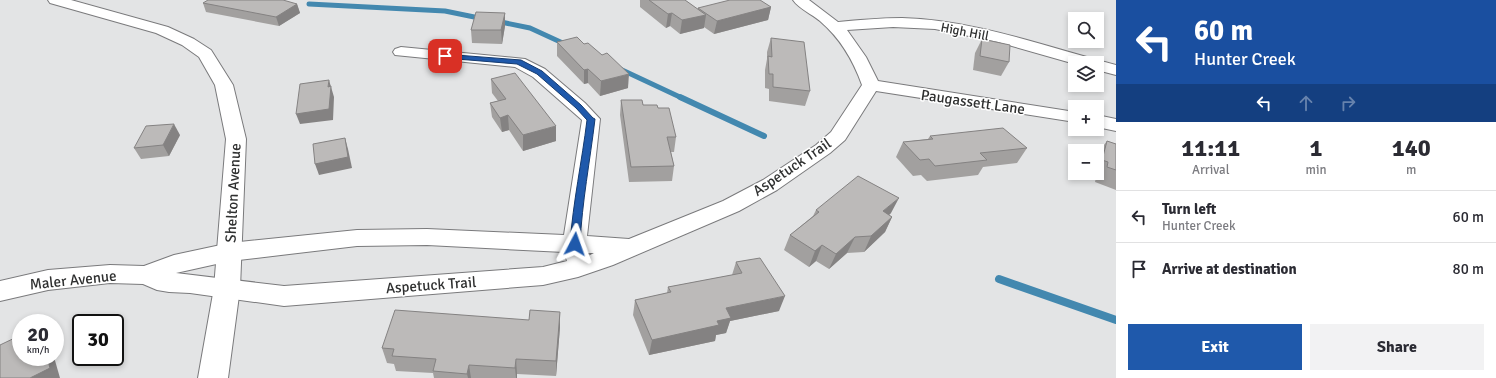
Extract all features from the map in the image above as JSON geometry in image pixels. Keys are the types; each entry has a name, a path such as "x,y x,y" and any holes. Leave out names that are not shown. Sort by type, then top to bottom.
{"main road":[{"name":"Shelton Avenue","path":"55,0 162,30 188,42 205,54 224,86 236,139 227,288 213,378"}],"street":[{"path":"800,0 836,27 851,44 859,57 871,85"},
{"name":"High Hill","path":"836,27 895,22 929,24 978,33 1068,57"},
{"path":"401,52 519,62 539,73 591,119 586,164 577,209 575,244 578,268"},
{"path":"1104,67 1116,70"},
{"name":"Aspetuck Trail","path":"227,288 284,296 543,276 578,268 605,259 731,206 770,185 823,149 838,136 871,85"},
{"name":"Paugassett Lane","path":"871,85 966,102 1068,116"},
{"path":"1104,122 1116,125"},
{"name":"Aspetuck Trail","path":"230,252 343,240 403,236 630,248"},
{"name":"Maler Avenue","path":"0,291 48,280 93,275 146,275 174,264 230,252"},
{"name":"Maler Avenue","path":"146,275 157,280 169,282 227,288"}],"building":[{"path":"208,0 283,0 297,4 276,17 203,3"},
{"path":"649,0 685,0 706,15 682,20 672,13 668,14"},
{"path":"730,0 760,0 771,7 717,21 698,8"},
{"path":"476,12 505,13 501,30 471,30"},
{"path":"577,37 584,44 588,43 602,55 607,53 629,74 601,81 588,69 584,70 557,42"},
{"path":"771,38 804,42 810,91 773,87 773,74 769,74 768,56 772,57"},
{"path":"982,39 1010,45 1009,62 980,56"},
{"path":"515,73 556,126 523,135 508,115 500,118 490,103 506,99 491,79"},
{"path":"329,80 328,87 331,86 329,109 296,114 300,84"},
{"path":"621,100 642,100 643,105 657,105 658,108 669,108 676,137 667,137 674,166 631,167"},
{"path":"174,124 163,145 134,148 146,126"},
{"path":"1003,128 1027,148 980,153 987,160 935,166 929,159 920,160 903,142 933,139 930,136"},
{"path":"345,138 348,157 315,164 313,144"},
{"path":"1107,141 1116,144 1116,170 1107,167 1108,162 1104,161 1104,152"},
{"path":"858,176 899,198 883,211 892,217 871,236 855,237 836,254 822,245 815,251 790,235 819,212 816,210"},
{"path":"760,258 785,296 726,308 731,318 717,321 719,325 652,340 635,300 671,292 668,287 742,273 736,262"},
{"path":"395,310 529,320 530,310 560,312 556,361 516,359 515,368 469,365 467,374 433,371 436,359 392,356 394,349 382,348"},
{"path":"12,339 12,366 49,366 50,368 30,378 0,378 0,345"}],"waterway":[{"path":"309,4 445,11 484,19"},
{"path":"496,21 530,28 567,45"},
{"path":"620,69 682,98"},
{"path":"680,97 764,136"},
{"path":"999,279 1116,320"}],"route":[{"path":"445,56 519,62 539,73 591,119 586,164 577,209 575,244"}]}
